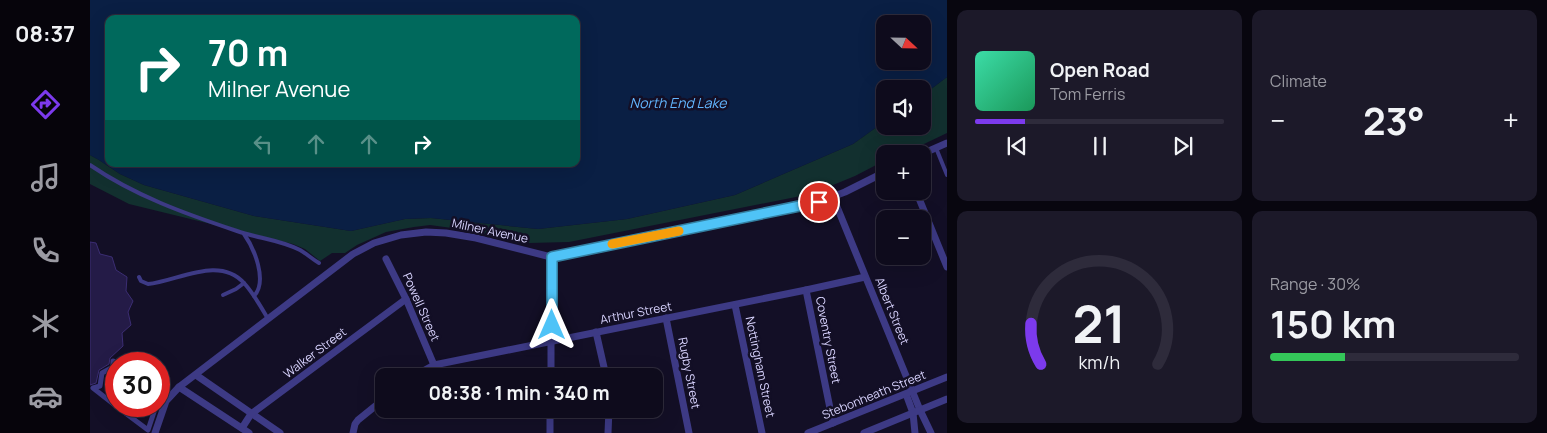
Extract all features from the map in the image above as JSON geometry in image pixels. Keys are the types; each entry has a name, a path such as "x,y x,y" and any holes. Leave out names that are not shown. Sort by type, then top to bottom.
{"street":[{"path":"931,150 947,144"},
{"name":"Milner Avenue","path":"155,433 163,407 168,398 180,387 353,254 374,242 401,235 426,232 446,233 493,242 552,257 812,204 834,198 876,177"},
{"name":"Albert Street","path":"834,198 916,412 931,433"},
{"path":"920,200 947,267"},
{"path":"551,368 552,257"},
{"name":"Powell Street","path":"386,259 406,299 434,365"},
{"name":"Arthur Street","path":"429,368 434,365 865,277"},
{"name":"Coventry Street","path":"806,290 833,423"},
{"name":"Walker Street","path":"242,428 251,414 406,299"},
{"name":"Nottingham Street","path":"735,305 762,433"},
{"name":"Rugby Street","path":"666,318 689,433"},
{"path":"596,332 604,368"},
{"path":"105,371 102,373 100,386 93,388 105,397"},
{"path":"196,375 280,433"},
{"name":"Stebonheath Street","path":"812,432 947,377"},
{"path":"180,387 249,433"},
{"path":"864,433 947,399"},
{"path":"353,433 358,420 375,406"},
{"name":"Albert Street","path":"915,433 916,412"},
{"path":"131,417 148,430 152,417"},
{"path":"550,418 550,433"},
{"path":"608,433 609,418"}],"lane":[{"path":"936,148 947,175"},
{"path":"90,164 130,189 165,206 244,234 292,246 318,263"},
{"path":"244,234 255,252 259,269 259,286 254,296"},
{"path":"139,277 141,281 148,284 212,270 234,274 254,296 268,319"},
{"path":"223,295 244,283"}],"green space":[{"path":"947,77 947,133 922,145 876,145 876,165 855,176 811,194 569,242 529,243 430,225 386,232 357,245 345,253 332,253 320,261 305,249 293,244 129,204 90,184 90,155 105,164 105,167 110,167 144,185 254,216 351,231 405,219 431,218 538,229 627,219 735,195 853,144 876,127 876,135 931,135 931,89"}],"water":[{"name":"North End Lake","path":"90,0 947,0 947,77 931,89 931,80 876,80 876,127 853,144 735,195 627,219 538,229 431,218 405,219 351,231 254,216 144,185 110,167 580,167 580,15 105,15 105,164 90,155"}],"building":[{"path":"90,242 96,243 100,254 112,257 116,270 127,277 126,291 133,301 128,312 131,325 122,333 123,346 116,352 105,352 105,366 99,370 96,383 90,385"}],"slow traffic":[{"path":"612,244 679,231"}],"route":[{"path":"552,325 552,257 819,202"}]}
